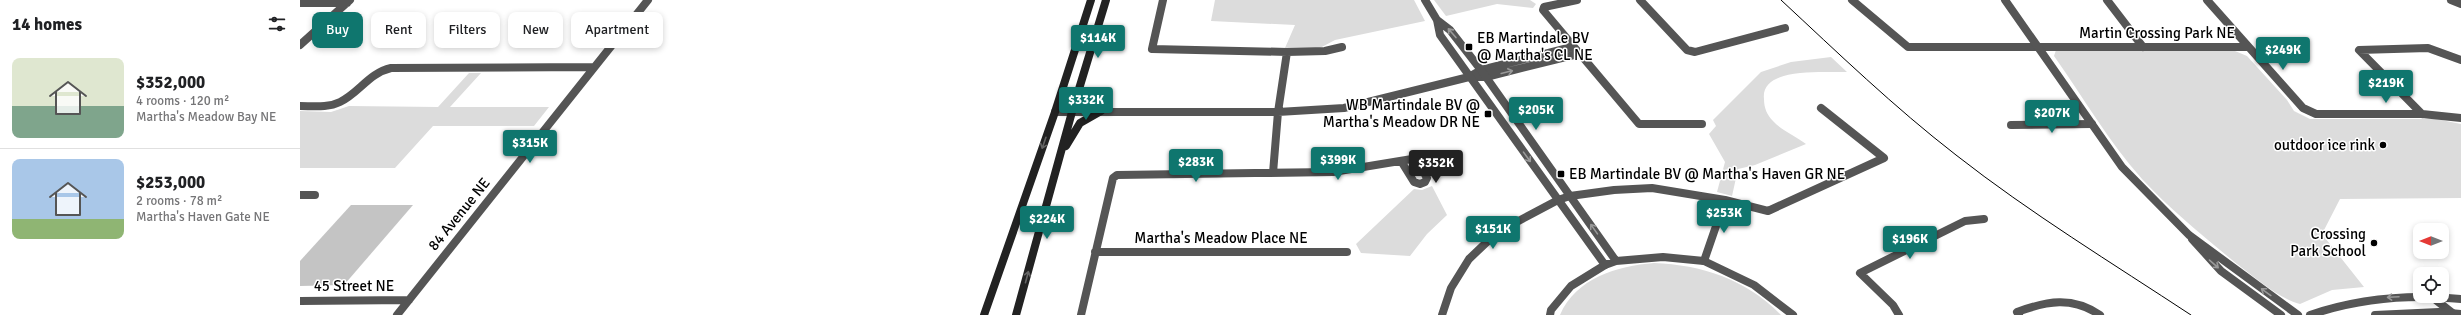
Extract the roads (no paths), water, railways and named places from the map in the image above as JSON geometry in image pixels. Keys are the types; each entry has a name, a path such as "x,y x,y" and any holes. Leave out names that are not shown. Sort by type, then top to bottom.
{"main road":[{"path":"984,315 1055,112 1091,0"},
{"path":"1016,315 1058,159 1106,0"},
{"path":"1058,159 1080,123 1101,112"}],"street":[{"name":"84 Avenue NE","path":"397,315 648,0"},
{"path":"1163,0 1152,49 1287,52 1325,51 1342,47"},
{"path":"1425,0 1436,20 1440,35 1605,264"},
{"path":"1577,0 1544,7 1543,10 1572,47 1639,124 1702,124"},
{"path":"1640,0 1687,50 1695,52 1785,28"},
{"name":"Martin Crossing Park NE","path":"1852,0 1908,47 2248,47 2303,108 2316,114 2422,114 2461,118"},
{"path":"2005,0 2092,124 2137,184 2189,235 2298,315"},
{"path":"2107,0 2143,47"},
{"path":"2207,0 2248,47"},
{"path":"2451,0 2461,4"},
{"path":"300,3 349,1"},
{"path":"301,44 349,1"},
{"path":"1436,20 1450,30 1483,74 1616,261"},
{"path":"1483,74 1572,47"},
{"path":"2422,114 2359,50 2428,48 2461,60"},
{"path":"1273,173 1278,112 1287,52"},
{"path":"1055,112 1278,112 1344,108 1469,77 1578,54"},
{"path":"300,106 330,105 340,102 375,73 391,68 594,68"},
{"path":"1442,315 1451,288 1469,259 1489,240 1511,225 1558,200 1570,196 1614,190 1652,188 1725,200 1768,212 1884,158 1821,108"},
{"path":"2011,125 2092,124"},
{"path":"1081,315 1113,178 1117,175 1333,172 1401,161"},
{"path":"300,195 315,195"},
{"path":"1704,261 1725,200"},
{"path":"1899,315 1893,305 1860,272 1965,221 1984,219"},
{"path":"2189,235 2200,252 2231,279 2281,315"},
{"name":"Martha's Meadow Place NE","path":"1096,252 1347,252"},
{"path":"1550,315 1551,310 1571,286 1605,264 1616,261 1663,257 1704,261 1754,285 1792,315"},
{"path":"2310,315 2341,304 2362,300 2413,296"},
{"path":"2449,298 2461,299"},
{"name":"45 Street NE","path":"300,301 409,300"},
{"path":"2019,315 2018,312 2030,307 2057,301 2074,300 2100,315"},
{"path":"2435,303 2440,314"},
{"path":"2441,303 2456,314"},
{"path":"2375,315 2456,314"}],"tram line":[{"path":"1781,0 1888,99 1956,155 2042,217 2191,315"}],"place":[{"name":"EB Martindale BV @ Martha's CL NE","path":"1469,47"},
{"name":"WB Martindale BV @ Martha's Meadow DR NE","path":"1488,114"},
{"name":"outdoor ice rink","path":"2383,145"},
{"name":"EB Martindale BV @ Martha's Haven GR NE","path":"1561,174"},
{"name":"Crossing Park School","path":"2374,243"}]}
